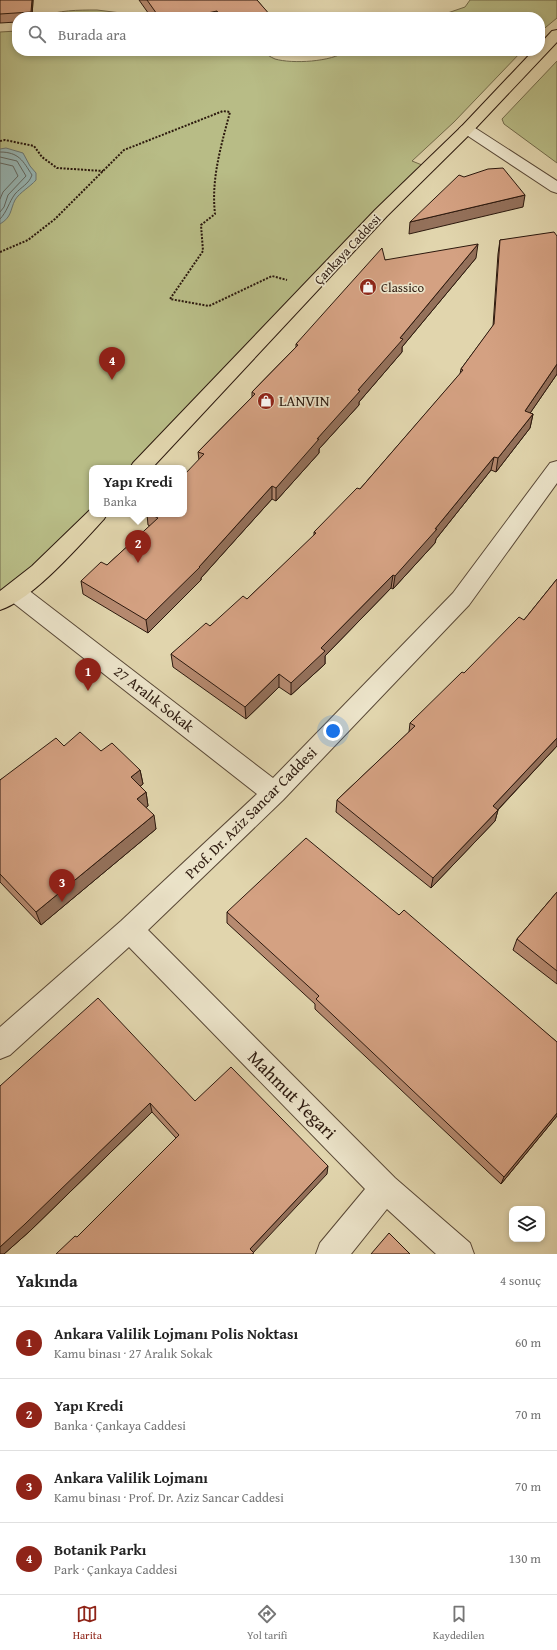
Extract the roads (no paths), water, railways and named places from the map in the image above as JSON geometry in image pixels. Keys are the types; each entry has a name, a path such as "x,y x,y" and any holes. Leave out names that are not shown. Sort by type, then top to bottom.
{"main road":[{"name":"Çankaya Caddesi","path":"545,47 557,34"},
{"name":"Çankaya Caddesi","path":"143,465 386,208 467,129 536,56"},
{"path":"8,597 62,551 94,517"}],"street":[{"path":"467,129 557,188"},
{"name":"Prof. Dr. Aziz Sancar Caddesi","path":"0,1045 130,930 274,793 461,598 557,468"},
{"name":"27 Aralık Sokak","path":"8,597 274,793"},
{"name":"Mahmut Yegari","path":"130,930 385,1188 459,1254"},
{"path":"331,1254 385,1188"}],"water":[{"path":"6,148 23,153 30,166 36,173 36,180 17,197 9,216 0,224 0,149"}],"place":[{"name":"Classico","path":"368,287"},
{"name":"Botanik Parkı","path":"112,380"},
{"name":"LANVIN","path":"266,401"},
{"name":"Yapı Kredi","path":"138,563"},
{"name":"Ankara Valilik Lojmanı Polis Noktası","path":"88,691"},
{"name":"Ankara Valilik Lojmanı","path":"62,902"}]}
